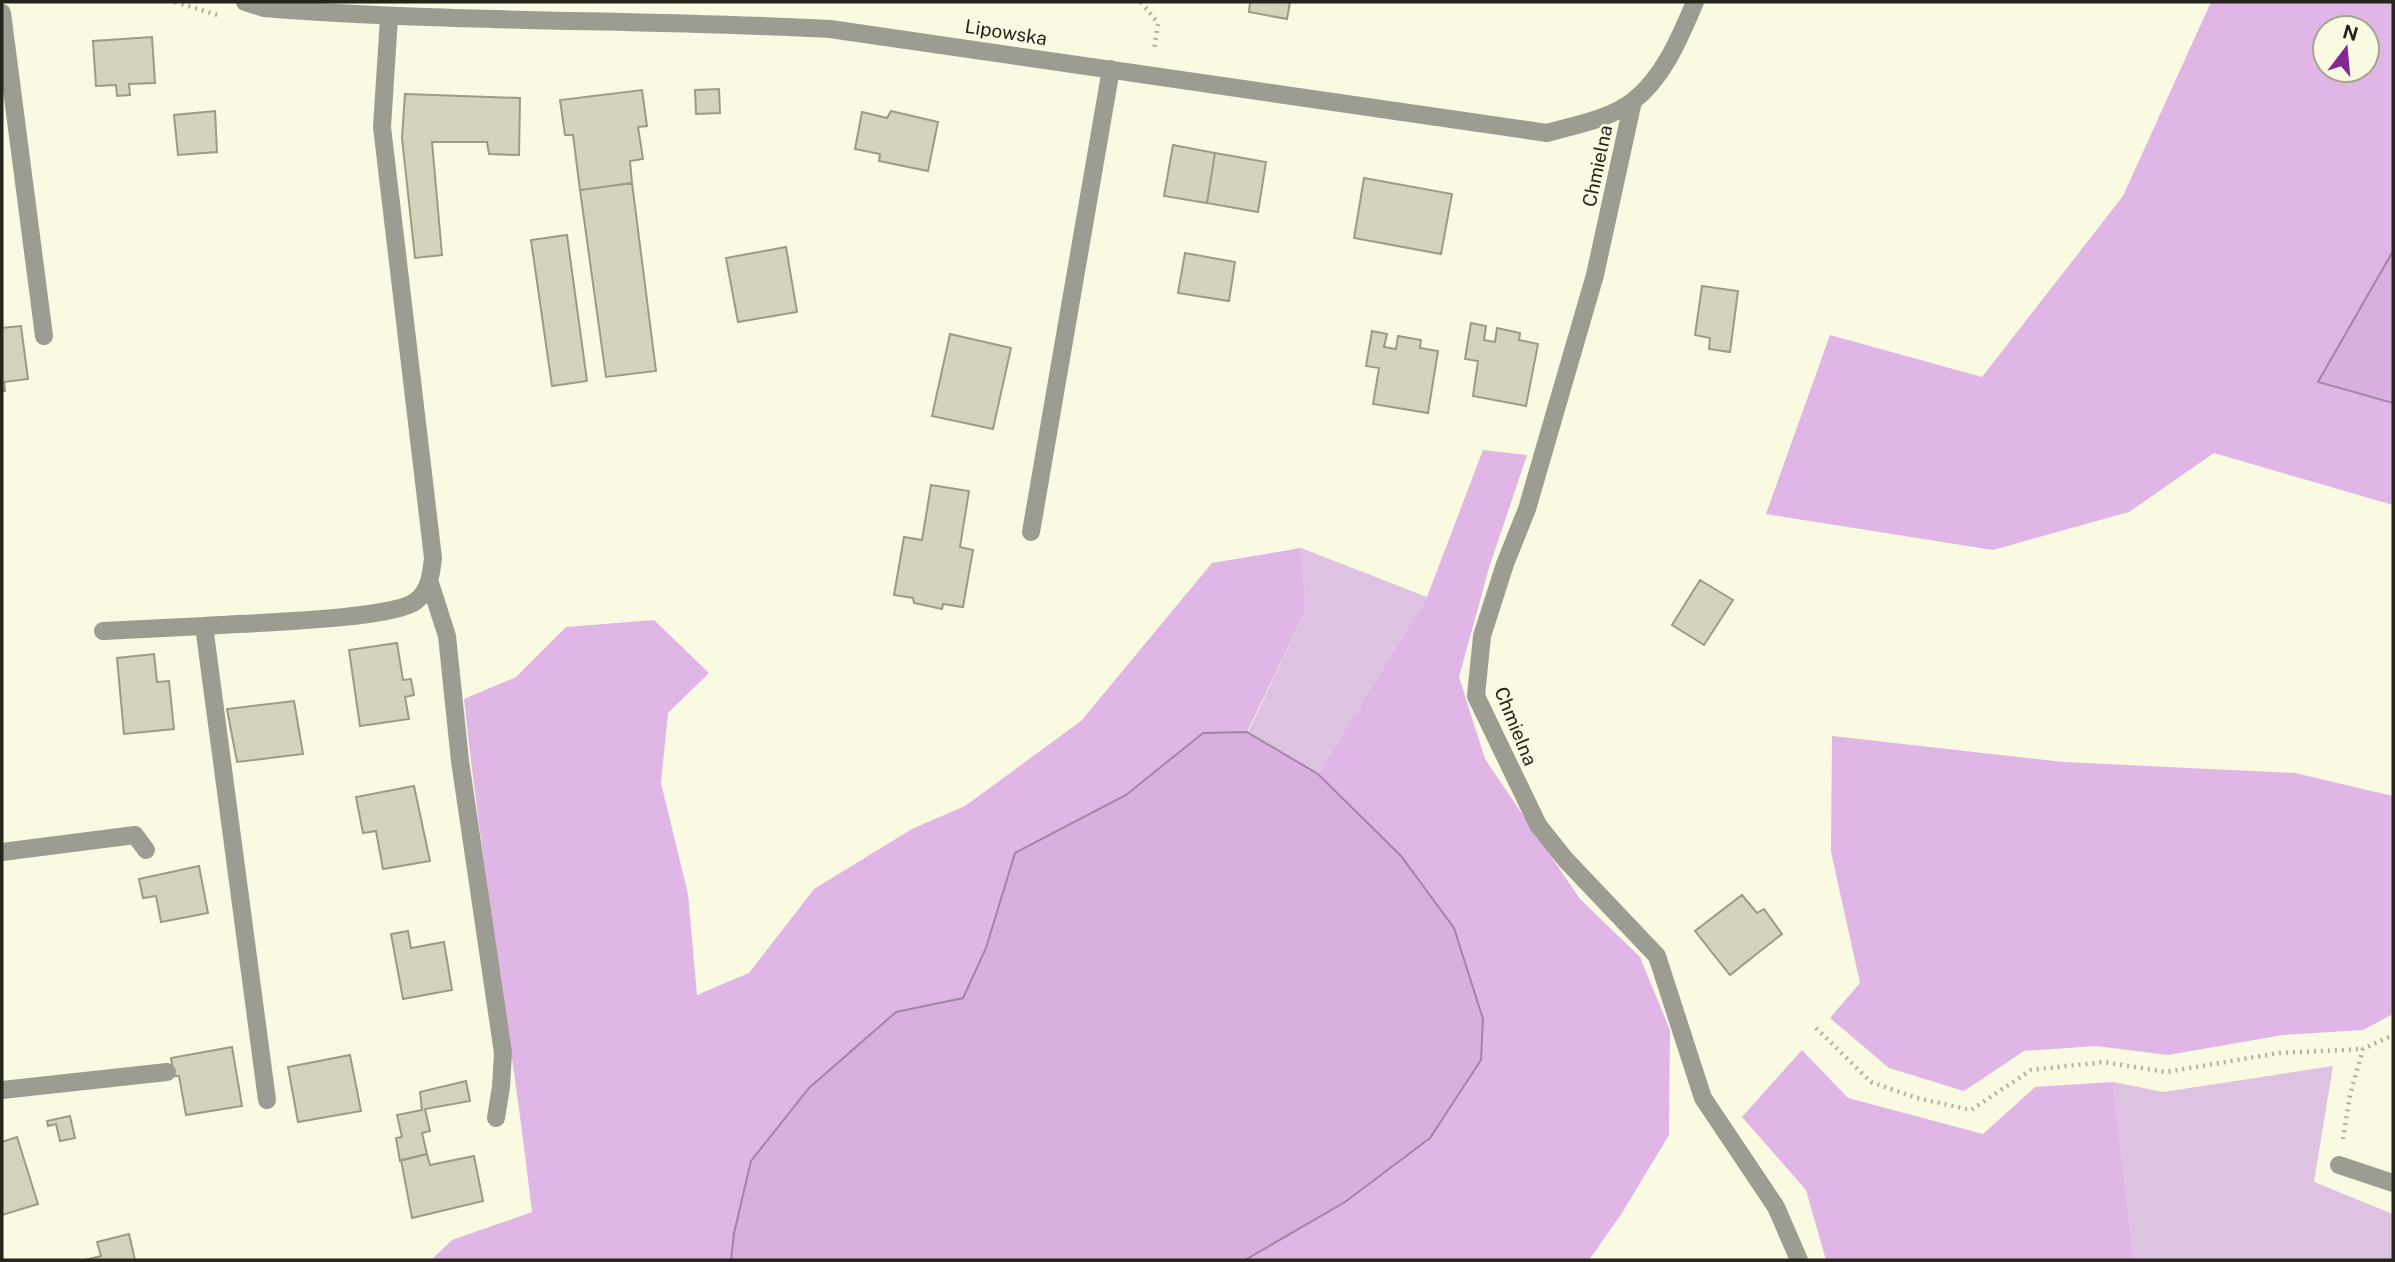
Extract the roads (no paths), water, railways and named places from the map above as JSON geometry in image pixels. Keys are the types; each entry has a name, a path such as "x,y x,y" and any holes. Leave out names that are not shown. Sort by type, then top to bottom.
{"street":[{"name":"Lipowska","path":"245,2 264,8 830,29 1547,133 1592,121 1633,101 1671,57 1695,2"},
{"path":"377,12 382,127 433,558 430,583 447,636 462,775 503,1053 496,1118"},
{"path":"2,13 44,336"},
{"path":"1031,532 1111,69"},
{"name":"Chmielna","path":"1633,101 1595,275 1527,509 1504,565 1482,636 1476,696 1538,825 1602,900 1657,956 1703,1098 1776,1207 1799,1260"},
{"path":"103,631 363,616 415,603 430,583"},
{"path":"204,626 267,1100"},
{"path":"2,852 135,835 146,850"},
{"path":"2,1090 167,1072"},
{"path":"2339,1165 2393,1183"}]}
